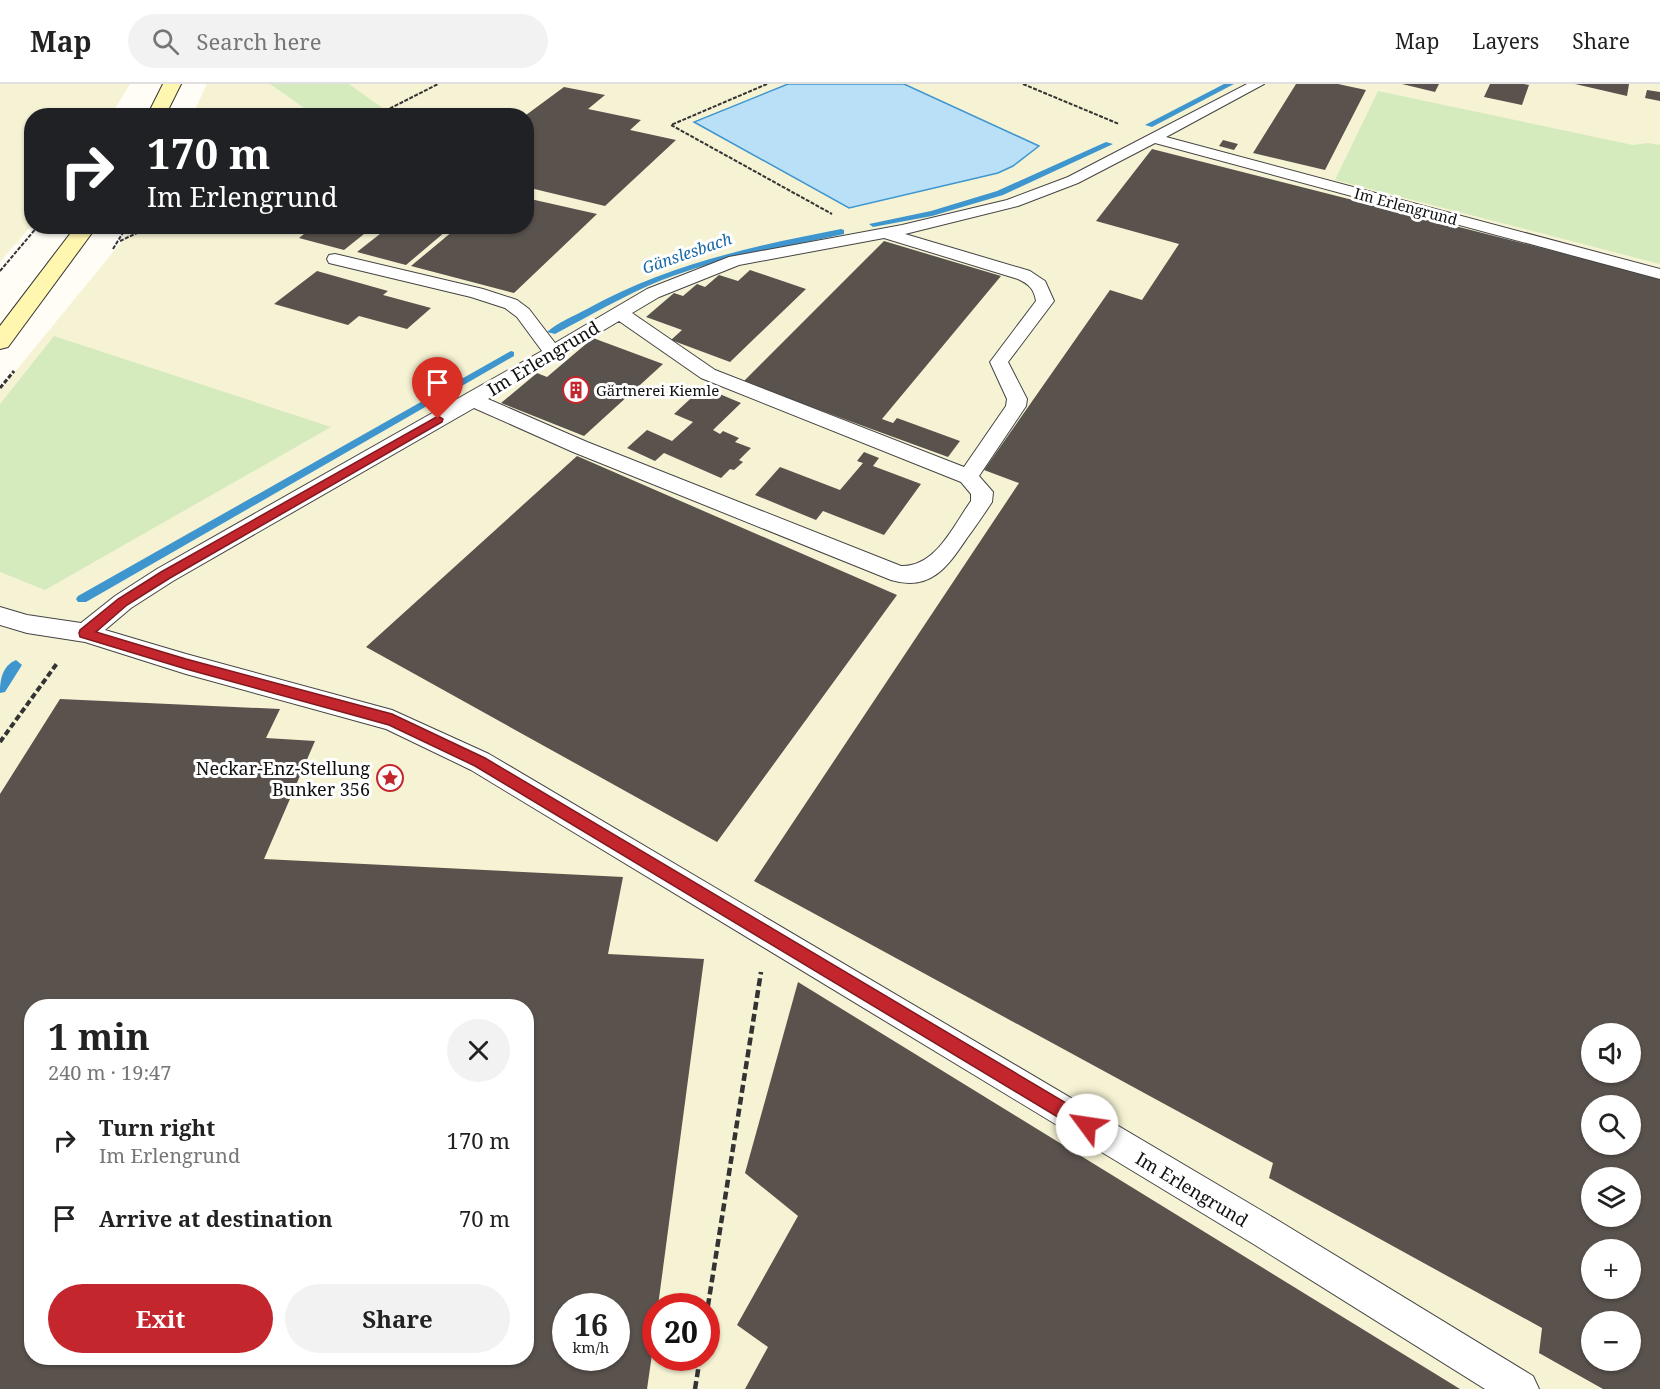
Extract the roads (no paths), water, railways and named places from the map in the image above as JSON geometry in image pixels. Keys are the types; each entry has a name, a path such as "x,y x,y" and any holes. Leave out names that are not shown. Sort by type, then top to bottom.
{"main road":[{"path":"160,108 172,84"},
{"path":"0,342 81,234"}],"lane":[{"name":"Im Erlengrund","path":"85,633 123,602 165,575 472,400 653,293 735,261 878,235 1012,203 1073,180 1257,84"},
{"name":"Im Erlengrund","path":"1153,138 1660,274"},
{"path":"878,235 1024,275 1036,281 1043,290 1045,301 999,362 1017,399 1017,406 968,477"},
{"path":"335,259 477,293 511,304 524,313 539,330 552,352"},
{"path":"472,400 580,447 899,574 915,575 929,570 945,554 981,502 982,492 968,477 870,436 708,374 642,325 619,313"},
{"path":"0,616 27,624 85,633"},
{"name":"Im Erlengrund","path":"85,633 186,664 392,720 480,762 1520,1389"}],"water":[{"path":"788,84 904,84 1039,146 1013,166 998,173 849,208 694,122"}],"waterway":[{"path":"1149,125 1230,84"},
{"path":"873,224 932,213 1000,193 1109,144"},
{"name":"Gänslesbach","path":"552,332 623,294 684,269 761,248 841,232"},
{"path":"82,599 511,354"},
{"name":"Gänslesbach","path":"0,688 16,665"}],"place":[{"name":"Gärtnerei Kiemle","path":"576,390"},
{"name":"Neckar-Enz-Stellung Bunker 356","path":"390,778"}]}
